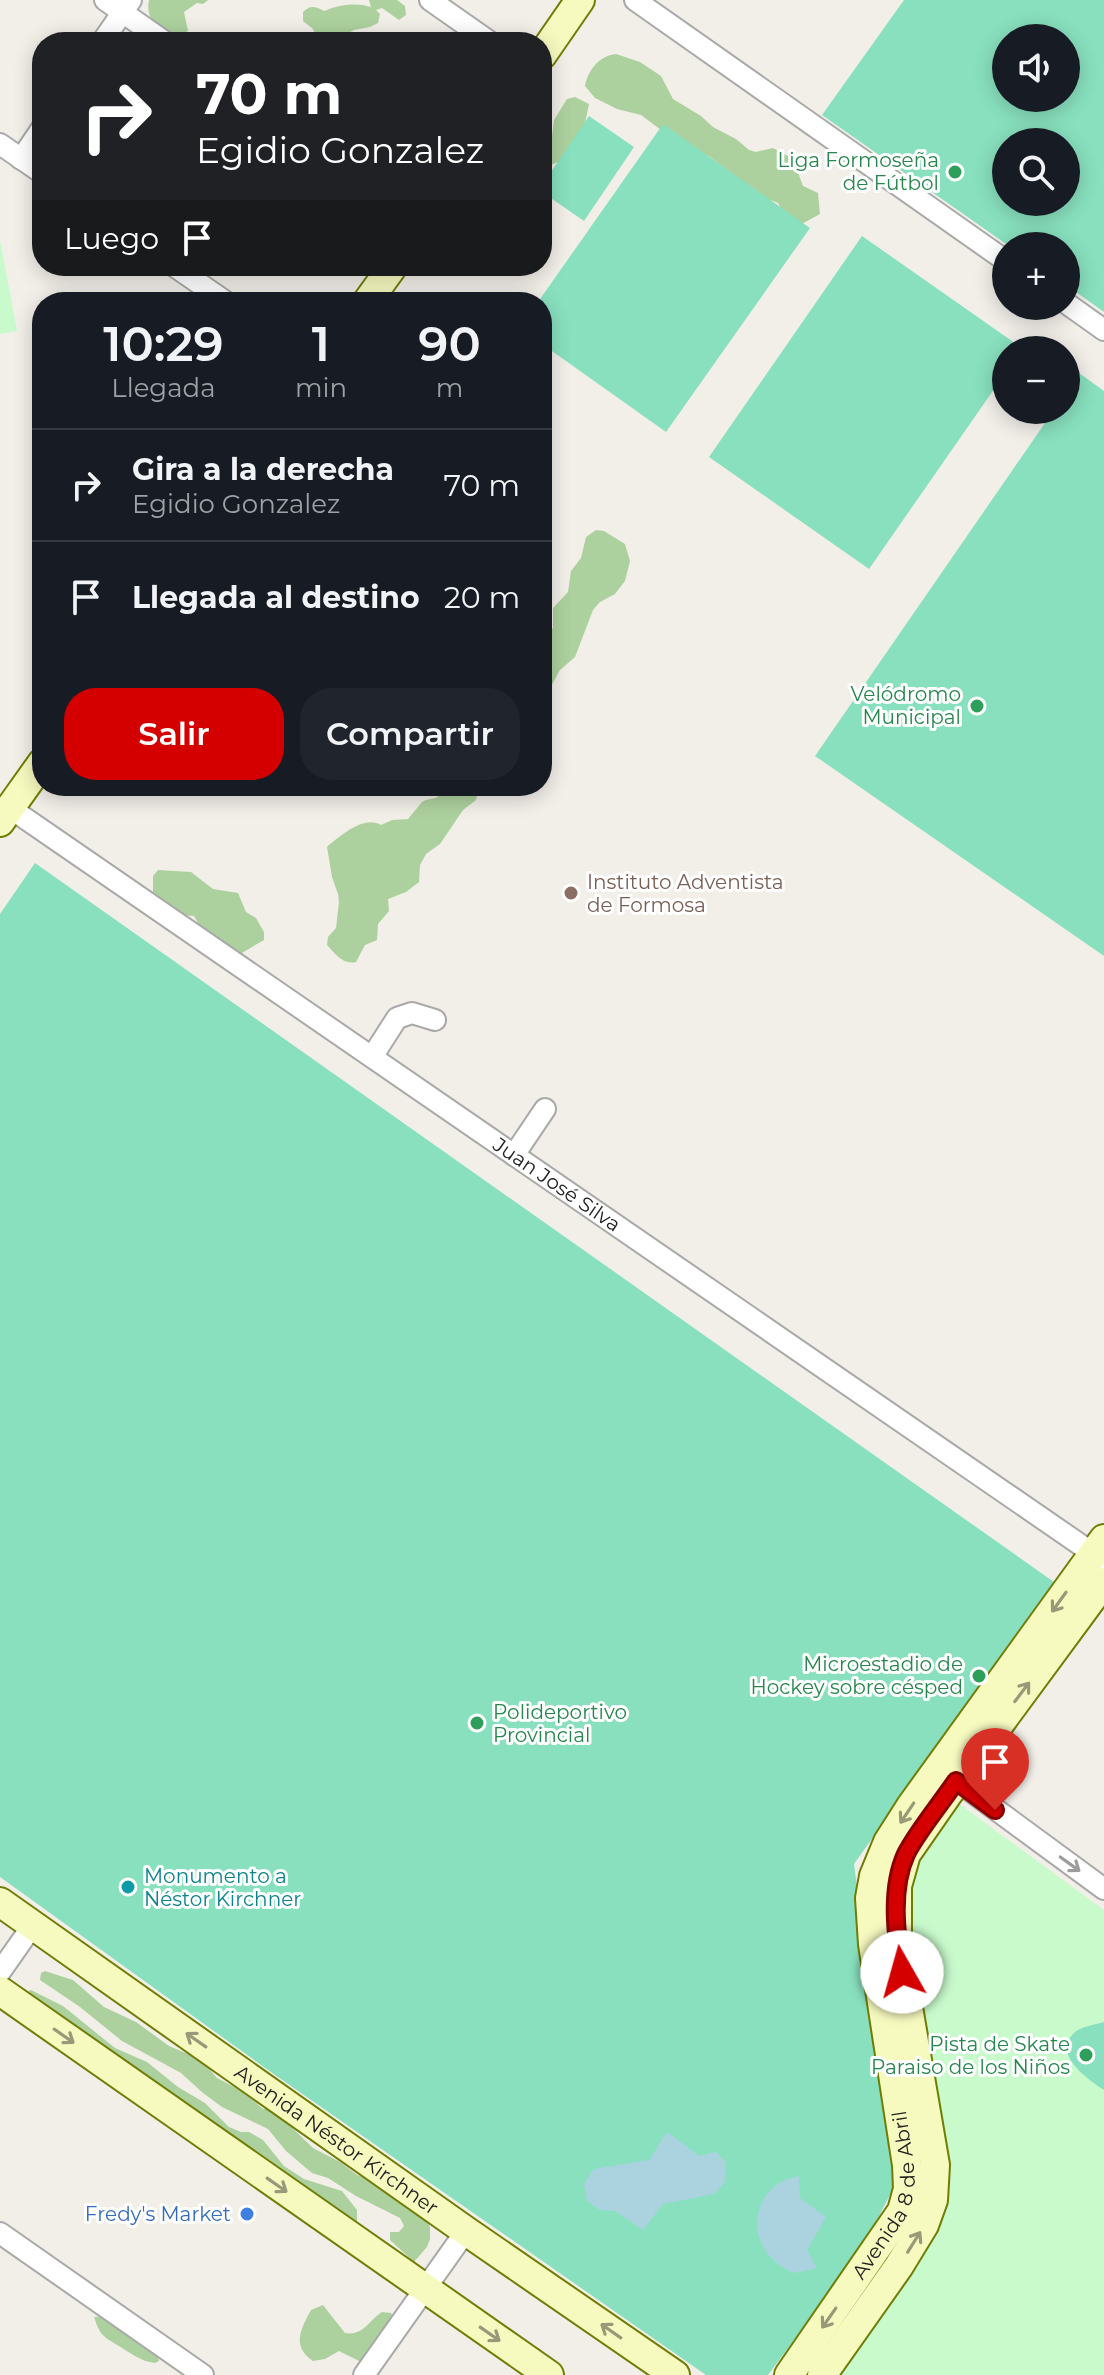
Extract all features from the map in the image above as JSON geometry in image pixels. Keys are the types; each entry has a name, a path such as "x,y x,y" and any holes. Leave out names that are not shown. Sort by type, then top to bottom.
{"main road":[{"path":"552,41 580,0"},
{"path":"5,815 32,777"},
{"name":"Avenida 8 de Abril","path":"822,2375 908,2252 924,2225 933,2200 935,2165 897,1943 897,1886 906,1854 948,1774 1100,1551"},
{"name":"Avenida 8 de Abril","path":"789,2375 902,2211 908,2189 907,2165 873,1944 870,1898 874,1876 888,1842 948,1774 1104,1582"},
{"name":"Avenida Néstor Kirchner","path":"0,1902 675,2375"},
{"path":"0,1991 549,2375"}],"street":[{"path":"105,0 127,6 154,32"},
{"path":"430,0 476,32"},
{"path":"635,0 992,251"},
{"path":"109,32 127,6"},
{"path":"21,159 32,143"},
{"path":"0,144 32,166"},
{"path":"188,276 212,292"},
{"path":"1080,313 1104,330"},
{"name":"Juan José Silva","path":"5,815 372,1057 1100,1551"},
{"path":"372,1057 397,1018 412,1013 435,1020"},
{"path":"514,1155 545,1109"},
{"path":"948,1774 1104,1889"},
{"path":"0,1972 33,1925"},
{"path":"364,2375 466,2231"},
{"path":"0,2233 203,2375"}],"green space":[{"path":"149,0 208,0 184,12 186,32 163,32 151,19"},
{"path":"369,0 397,0 405,6 406,15 399,20 382,8 376,10 380,14 378,23 350,32 314,32 303,21 303,12 310,7 324,11 347,5 371,7"},
{"name":"Liga Formoseña de Fútbol","path":"904,0 1104,0 1104,312 1080,295 1080,232 992,234 822,115"},
{"path":"616,54 640,62 661,76 673,99 749,150 756,152 773,148 788,156 803,186 818,193 820,214 798,226 785,217 778,203 763,197 710,157 661,130 641,115 617,109 595,98 585,86 589,75 600,61"},
{"path":"575,97 589,104 584,128 560,161 552,165 554,120 567,99"},
{"path":"589,116 634,147 584,221 552,199 552,170"},
{"path":"663,124 810,228 666,432 552,351 552,292 545,292"},
{"path":"862,236 1005,336 992,336 992,392 869,569 709,457"},
{"path":"0,240 17,331 0,334"},
{"name":"Velódromo Municipal","path":"1080,374 1104,391 1104,956 815,756 1044,424 1080,424"},
{"path":"596,530 604,531 625,544 630,561 625,581 615,594 593,610 575,657 560,670 552,685 553,608 568,592 571,571 581,558 586,537"},
{"path":"477,796 463,810 440,844 426,854 420,865 419,882 406,892 388,899 389,911 378,924 377,940 365,945 356,962 343,960 327,945 328,937 336,928 339,902 327,847 360,825 381,825 392,820 408,819 422,802 437,797"},
{"name":"Polideportivo Provincial","path":"35,863 1054,1582 854,1864 895,2185 863,2247 768,2375 706,2375 268,2070 0,1877 0,914"},
{"path":"158,870 191,872 213,889 238,893 246,912 256,918 264,932 264,940 240,954 205,936 194,916 181,915 153,897 153,876"},
{"path":"958,1803 1104,1910 1104,2375 837,2375 946,2204 950,2165 910,1940 911,1892 918,1859"},
{"path":"45,1971 73,1980 104,2007 136,2022 169,2046 195,2057 217,2078 244,2092 263,2109 273,2109 313,2148 357,2175 380,2182 425,2216 430,2227 427,2247 414,2262 390,2240 390,2232 399,2232 404,2226 400,2218 328,2178 312,2173 286,2151 268,2129 222,2107 181,2073 122,2041 40,1980 41,1973"},
{"path":"31,1990 63,2006 115,2048 147,2062 178,2087 205,2103 229,2127 249,2132 263,2140 284,2166 304,2179 342,2191 357,2210 357,2226 28,2000 27,1992"},
{"name":"Pista de Skate Paraiso de los Niños","path":"1104,2022 1104,2090 1075,2066 1067,2050 1068,2042 1076,2031"},
{"path":"323,2305 345,2333 361,2330 382,2312 391,2313 395,2320 365,2364 339,2351 325,2359 313,2361 302,2350 300,2337 311,2310"},
{"path":"105,2316 157,2350 159,2361 155,2363 140,2359 106,2338 94,2317"}],"water":[{"path":"667,2132 699,2156 716,2152 726,2162 725,2182 714,2194 663,2204 643,2230 615,2211 600,2210 587,2201 584,2184 594,2169 649,2160"},
{"path":"799,2176 800,2198 826,2217 807,2250 817,2268 795,2273 769,2255 762,2245 757,2222 763,2200 771,2190 783,2181"}],"place":[{"name":"Liga Formoseña de Fútbol","path":"955,172"},
{"name":"Velódromo Municipal","path":"977,706"},
{"name":"Instituto Adventista de Formosa","path":"571,893"},
{"name":"Microestadio de Hockey sobre césped","path":"979,1676"},
{"name":"Polideportivo Provincial","path":"477,1723"},
{"name":"Monumento a Néstor Kirchner","path":"128,1887"},
{"name":"Pista de Skate Paraiso de los Niños","path":"1086,2055"},
{"name":"Fredy's Market","path":"247,2214"}],"route":[{"path":"902,1972 897,1943 897,1886 906,1854 956,1781 995,1810"}]}
